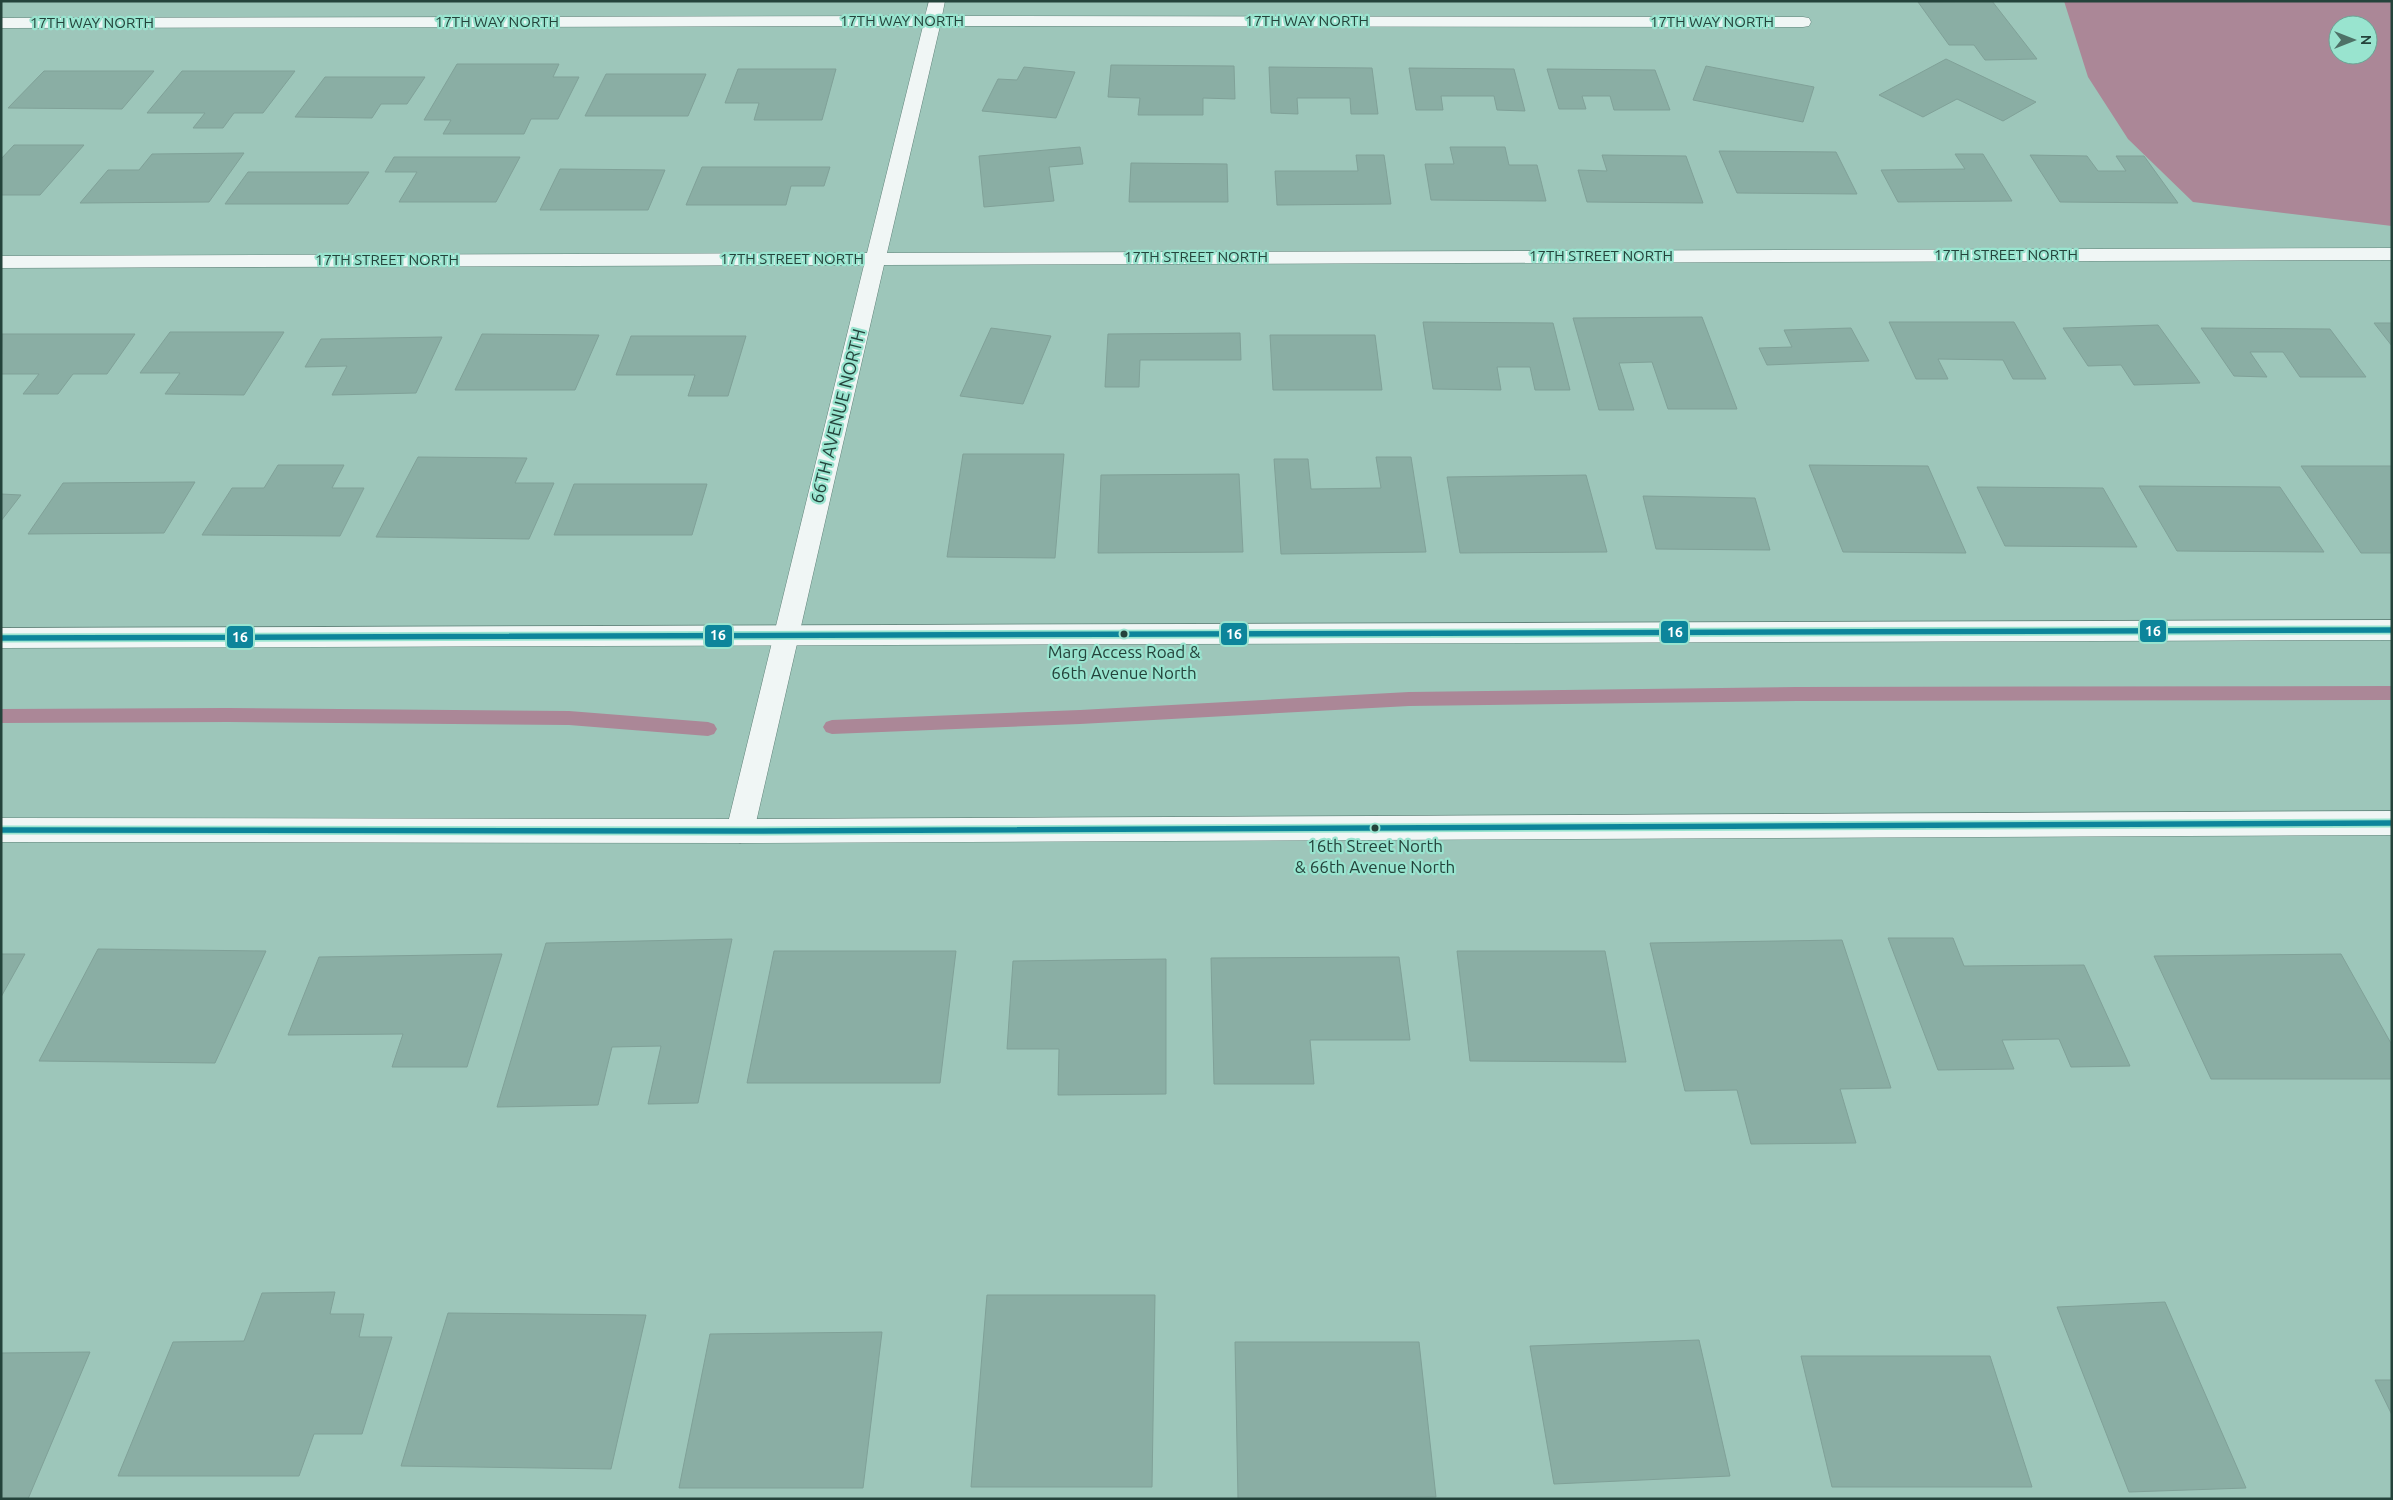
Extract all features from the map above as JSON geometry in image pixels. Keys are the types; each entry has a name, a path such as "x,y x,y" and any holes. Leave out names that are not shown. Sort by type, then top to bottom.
{"street":[{"name":"17TH WAY NORTH","path":"1,23 506,15 935,11 1803,22"},
{"name":"66TH AVENUE NORTH","path":"740,831 935,11"},
{"name":"17TH STREET NORTH","path":"1,262 2392,254"},
{"path":"1,638 785,637 2392,630"},
{"path":"1,830 740,831 2392,822"}],"shaded area":[{"path":"2064,1 2392,1 2392,226 2193,202 2128,139 2088,77"}],"building":[{"path":"1992,1 2037,59 1985,60 1974,45 1949,45 1918,2"},
{"path":"1946,59 2036,102 2003,121 1957,99 1923,117 1879,95"},
{"path":"457,64 559,64 553,77 579,77 558,119 531,119 524,134 443,134 451,120 424,120"},
{"path":"1111,65 1234,66 1235,99 1203,98 1203,115 1138,115 1140,98 1108,97"},
{"path":"1706,66 1814,87 1803,122 1693,100"},
{"path":"1024,67 1075,72 1056,118 982,111 998,79 1017,80"},
{"path":"1269,67 1372,68 1378,114 1351,114 1350,98 1297,98 1298,114 1271,113"},
{"path":"1409,68 1514,69 1525,111 1497,110 1494,96 1441,96 1443,110 1416,110"},
{"path":"738,69 836,69 822,120 754,120 759,103 725,103"},
{"path":"1547,69 1655,70 1670,110 1614,110 1610,96 1582,96 1586,109 1559,109"},
{"path":"44,71 154,71 122,109 8,108"},
{"path":"182,71 295,71 263,113 234,113 223,128 193,128 205,113 147,113"},
{"path":"606,74 706,74 688,116 585,116"},
{"path":"325,77 425,77 407,104 381,104 372,118 295,117"},
{"path":"14,145 84,145 40,195 1,195 1,159"},
{"path":"1080,147 1083,164 1049,167 1054,201 984,207 979,156"},
{"path":"1450,147 1505,147 1509,165 1537,165 1546,201 1431,200 1425,164 1454,164"},
{"path":"1719,151 1836,152 1857,194 1737,193"},
{"path":"244,153 209,202 80,203 108,170 139,170 152,154"},
{"path":"1955,154 1983,154 2012,201 1898,202 1881,170 1965,169"},
{"path":"1356,155 1384,155 1391,204 1277,205 1275,171 1358,171"},
{"path":"1602,155 1686,156 1703,203 1587,202 1578,170 1607,171"},
{"path":"2030,155 2087,156 2098,171 2126,171 2116,156 2144,156 2178,203 2060,202"},
{"path":"394,157 520,157 496,202 399,202 417,172 385,172"},
{"path":"1131,163 1227,164 1228,202 1129,202"},
{"path":"702,167 830,167 824,186 791,186 786,205 686,205"},
{"path":"560,169 665,170 648,210 540,210"},
{"path":"248,172 369,172 348,204 225,204"},
{"path":"1702,317 1737,409 1668,409 1652,362 1619,363 1634,410 1599,410 1573,318"},
{"path":"1423,322 1553,323 1570,390 1535,390 1530,367 1497,367 1501,390 1433,389"},
{"path":"1889,322 2014,322 2046,379 2013,379 2003,360 1938,359 1948,379 1916,379"},
{"path":"2374,323 2392,323 2392,346"},
{"path":"2158,325 2200,383 2134,385 2121,365 2088,366 2063,328"},
{"path":"991,328 1051,336 1023,404 960,396"},
{"path":"1851,328 1869,361 1767,365 1759,348 1792,347 1784,330"},
{"path":"2201,328 2330,329 2366,377 2300,377 2283,352 2250,352 2267,377 2234,376"},
{"path":"170,332 284,332 244,395 165,394 180,373 140,373"},
{"path":"1240,333 1241,360 1140,360 1139,387 1105,387 1108,334"},
{"path":"2,334 135,334 107,374 73,374 58,394 23,394 39,374 1,374"},
{"path":"482,334 599,335 575,390 455,390"},
{"path":"1270,335 1375,335 1382,390 1273,390"},
{"path":"631,336 746,336 728,396 688,396 695,375 616,375"},
{"path":"442,337 416,393 332,395 347,366 305,367 321,339"},
{"path":"963,454 1064,454 1055,558 947,557"},
{"path":"418,457 527,458 515,483 554,483 529,539 376,537"},
{"path":"1376,457 1411,457 1426,552 1281,554 1274,459 1308,459 1311,489 1381,488"},
{"path":"278,465 344,465 332,488 364,488 340,536 202,535 232,488 264,488"},
{"path":"1809,465 1928,466 1966,553 1843,552"},
{"path":"2301,466 2392,466 2392,553 2361,553"},
{"path":"1239,474 1243,552 1098,553 1101,475"},
{"path":"1586,475 1607,552 1460,553 1447,477"},
{"path":"195,482 164,533 28,534 63,483"},
{"path":"574,484 707,484 692,535 554,535"},
{"path":"2139,486 2280,487 2324,552 2177,551"},
{"path":"1977,487 2103,488 2137,547 2005,546"},
{"path":"1,494 21,495 1,521"},
{"path":"1643,496 1755,498 1770,550 1656,549"},
{"path":"1888,938 1953,938 1964,966 2084,965 2130,1066 2071,1067 2059,1039 2002,1040 2014,1069 1938,1070"},
{"path":"732,939 698,1103 648,1104 661,1046 612,1047 598,1105 497,1107 546,943"},
{"path":"1842,940 1891,1088 1840,1089 1856,1143 1751,1144 1737,1090 1685,1091 1650,943"},
{"path":"98,949 266,951 215,1063 39,1061"},
{"path":"774,951 956,951 940,1083 747,1083"},
{"path":"1457,951 1605,951 1626,1062 1470,1061"},
{"path":"1,954 25,954 1,997"},
{"path":"502,954 467,1067 392,1067 403,1034 288,1035 319,957"},
{"path":"2341,954 2392,1045 2392,1079 2211,1079 2154,956"},
{"path":"1399,957 1410,1040 1310,1040 1314,1084 1214,1084 1211,958"},
{"path":"1166,959 1166,1094 1058,1095 1059,1049 1007,1049 1013,961"},
{"path":"335,1292 330,1314 364,1314 359,1337 392,1337 362,1434 314,1434 299,1476 118,1476 173,1342 244,1341 262,1293"},
{"path":"987,1295 1155,1295 1152,1487 971,1487"},
{"path":"2165,1302 2246,1488 2129,1492 2057,1307"},
{"path":"448,1313 646,1315 611,1469 401,1466"},
{"path":"882,1332 863,1488 679,1488 710,1334"},
{"path":"1699,1340 1730,1476 1554,1484 1530,1346"},
{"path":"1235,1342 1419,1342 1436,1497 1238,1499"},
{"path":"90,1352 28,1499 1,1499 1,1353"},
{"path":"1801,1356 1990,1356 2032,1487 1832,1487"},
{"path":"2375,1380 2392,1380 2392,1415"}],"waterway":[{"path":"832,727 1080,717 1409,699 1797,694 2392,693"},
{"path":"1,716 228,715 569,718 708,729"}],"transit line":[{"name":"16","path":"1,638 2392,630"},
{"name":"16","path":"1,830 740,831 2392,823"}],"place":[{"name":"Marg Access Road & 66th Avenue North","path":"1124,634"},
{"name":"16th Street North & 66th Avenue North","path":"1375,828"}]}
